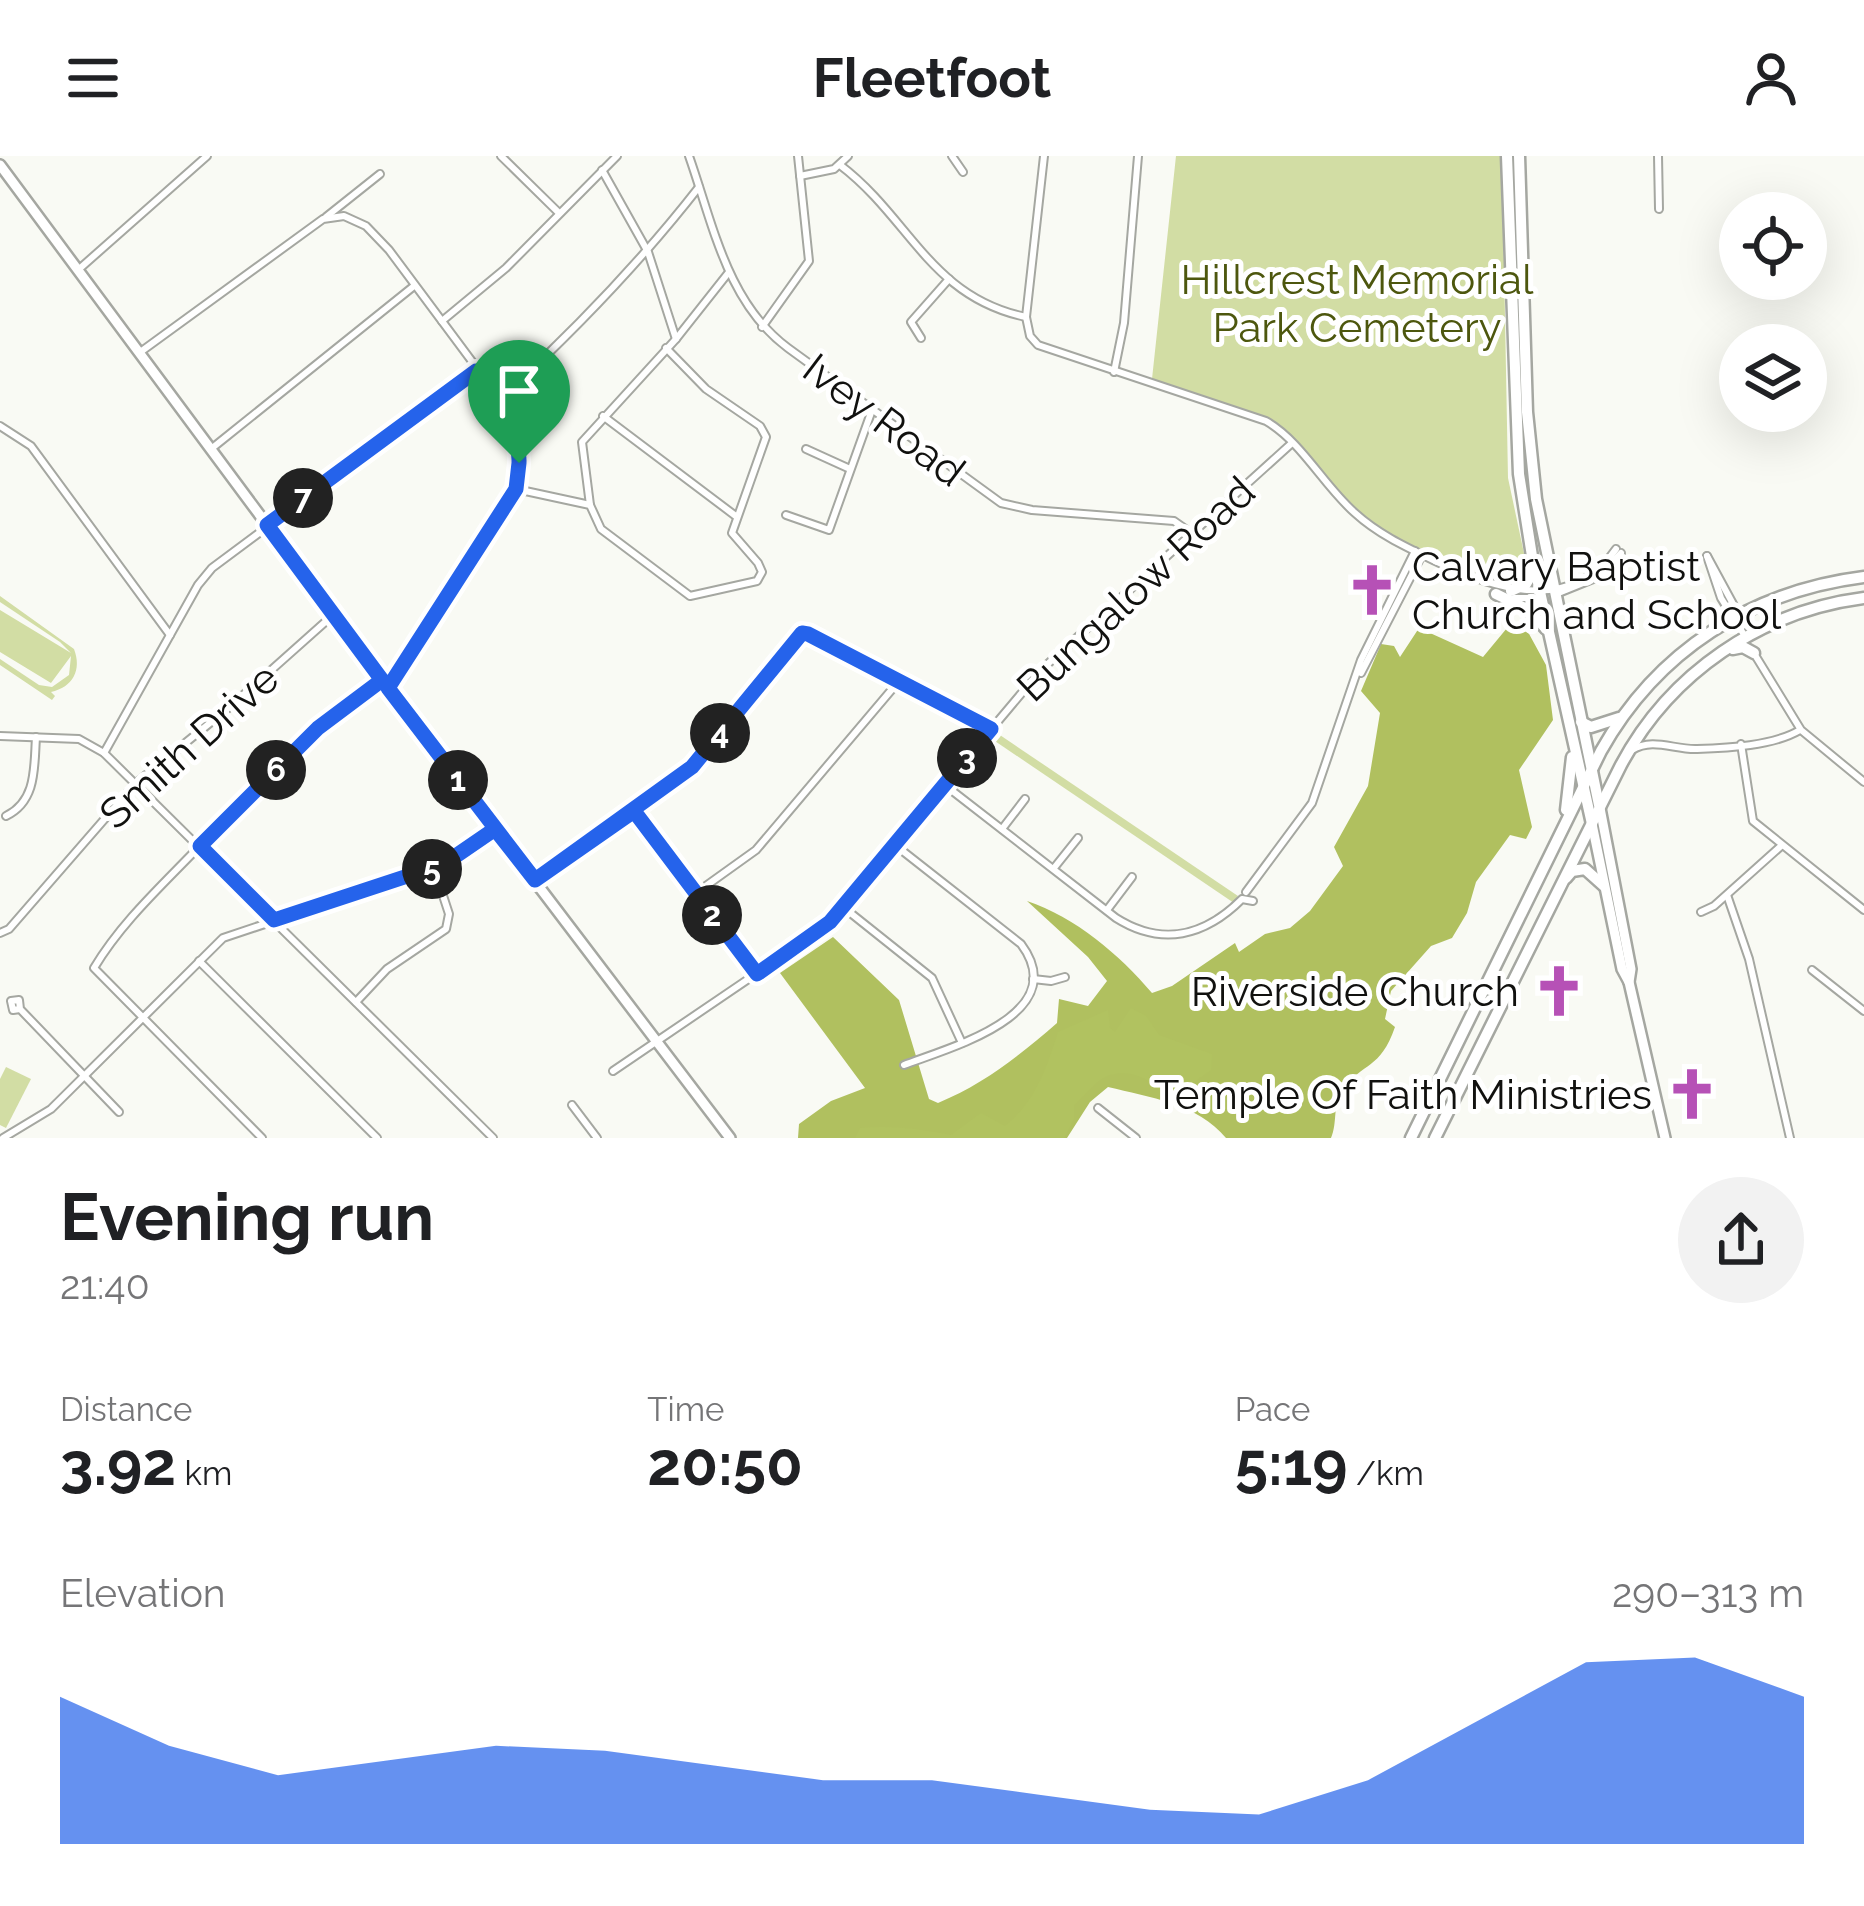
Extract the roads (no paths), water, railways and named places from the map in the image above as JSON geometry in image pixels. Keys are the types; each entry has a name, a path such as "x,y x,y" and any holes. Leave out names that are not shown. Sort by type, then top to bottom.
{"highway":[{"path":"1507,156 1514,419 1532,556 1532,575 1511,591"},
{"path":"1519,156 1529,445 1547,592 1592,824"},
{"path":"1532,556 1547,592"},
{"path":"1576,726 1611,724 1668,664 1736,616 1796,591 1864,577"},
{"path":"1496,594 1534,614 1556,640"},
{"path":"1435,1138 1625,757 1656,712 1694,673 1746,637 1805,611 1864,598"},
{"path":"1694,673 1733,649 1754,652"},
{"path":"1411,1138 1583,787 1626,712"},
{"path":"1576,726 1600,808"},
{"path":"1549,855 1569,796 1576,726"},
{"path":"1560,886 1570,873 1581,869 1592,872 1604,886"}],"main road":[{"path":"0,165 730,1138"},
{"path":"1600,808 1629,982"},
{"path":"1592,824 1665,1138"}],"street":[{"path":"78,270 207,156"},
{"path":"501,156 558,212"},
{"path":"442,321 506,268 617,156"},
{"name":"Ivey Road","path":"689,156 729,272 762,327 872,410 1001,503 1031,510 1174,521 1191,533"},
{"path":"762,327 809,261 798,156"},
{"path":"800,176 840,165 848,156"},
{"path":"952,156 963,172"},
{"path":"1044,156 1026,317 1030,336 1038,345 1275,426 1369,525 1496,594 1523,599 1547,592 1600,569 1619,551"},
{"path":"1114,372 1124,323 1138,156"},
{"path":"1658,156 1659,209"},
{"path":"840,165 868,189 949,279 981,304 1026,317"},
{"path":"602,170 648,252 676,339"},
{"path":"140,353 380,174"},
{"path":"500,399 648,252 700,186"},
{"path":"262,1138 94,968 114,934 318,728 385,684 516,489 519,450 500,399 366,226 344,216 323,219"},
{"path":"666,348 706,389 766,436 732,532 762,572 757,581 698,597 683,591 601,529 590,505 582,442 603,416 666,348 676,339 729,272"},
{"path":"921,338 911,322 949,279"},
{"path":"211,449 415,286"},
{"path":"104,753 205,575 476,371"},
{"path":"786,515 829,530 872,410"},
{"path":"603,416 737,517"},
{"path":"0,426 31,446 170,635"},
{"name":"Bungalow Road","path":"613,1071 816,935 1061,649 1292,443"},
{"path":"806,449 850,469"},
{"path":"516,489 590,505"},
{"path":"1246,892 1312,802 1361,660 1419,553"},
{"path":"1711,563 1754,652 1801,730 1864,782"},
{"path":"1474,580 1511,591 1547,592"},
{"name":"Smith Drive","path":"0,933 10,929 135,784 334,615"},
{"path":"535,880 692,767 802,633 991,729"},
{"path":"696,893 756,850 899,681"},
{"path":"1656,712 1650,728 1660,744"},
{"path":"1625,757 1646,743 1696,749 1788,737 1801,730"},
{"path":"0,736 79,739 104,753 493,1138"},
{"path":"6,817 18,810 31,788 37,737"},
{"path":"1742,744 1754,821 1864,910"},
{"path":"945,785 1140,931 1177,936 1218,922 1242,899 1253,901"},
{"path":"1002,829 1025,799"},
{"path":"634,811 757,974"},
{"path":"3,1138 51,1109 229,934 434,868 495,829"},
{"path":"1053,869 1078,838"},
{"path":"895,845 1021,944 1031,961 1032,979 1012,1019 904,1065"},
{"path":"1701,912 1781,846"},
{"path":"356,1002 387,969 446,929 449,914 434,868"},
{"path":"1107,910 1132,877"},
{"path":"1727,895 1754,976 1790,1138"},
{"path":"843,907 932,978 962,1043"},
{"path":"199,961 377,1138"},
{"path":"1812,970 1864,1011"},
{"path":"1032,979 1051,981 1065,976"},
{"path":"20,1009 119,1112"},
{"path":"572,1105 597,1138"},
{"path":"1098,1108 1136,1138"}],"place":[{"name":"Calvary Baptist Church and School","path":"1372,590"},
{"name":"Riverside Church","path":"1559,991"},
{"name":"Temple Of Faith Ministries","path":"1692,1094"}],"park label":[{"name":"Hillcrest Memorial Park Cemetery","path":"1357,303"}]}
